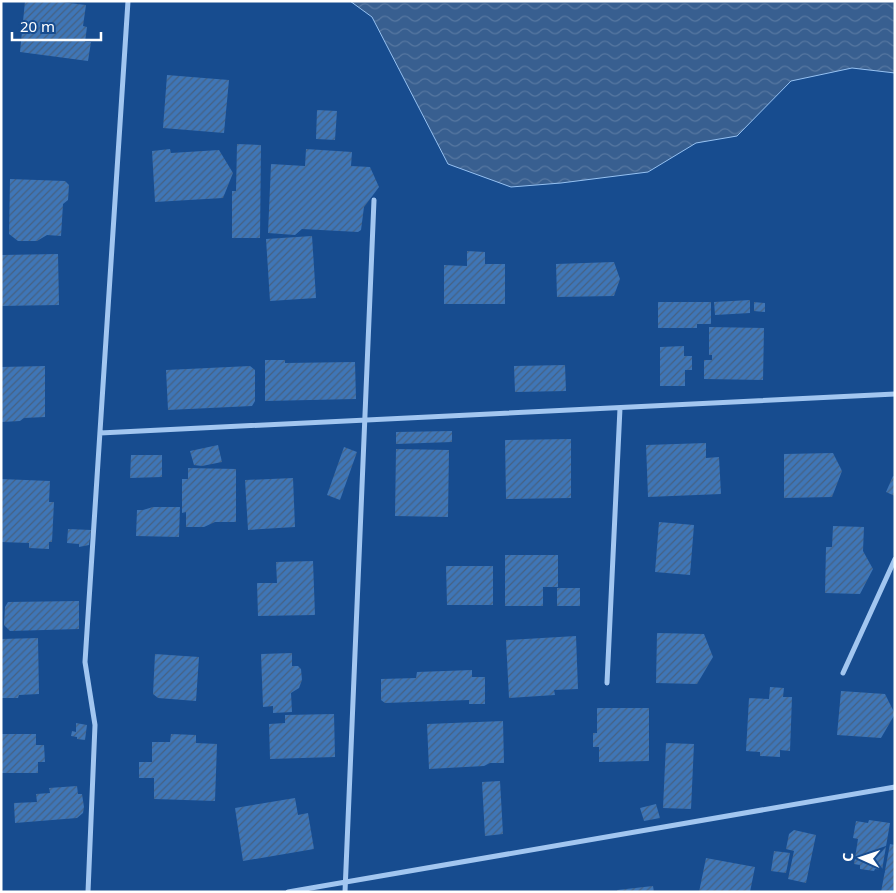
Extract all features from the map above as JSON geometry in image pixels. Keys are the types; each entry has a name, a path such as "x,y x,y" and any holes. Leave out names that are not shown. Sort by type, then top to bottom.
{"street":[{"path":"88,892 95,725 85,662 128,1"},
{"path":"345,892 374,200"},
{"path":"100,433 895,394"},
{"path":"607,683 620,408"},
{"path":"843,672 895,559"},
{"path":"288,892 895,787"}],"water":[{"path":"350,1 895,1 895,73 852,68 791,81 737,136 696,143 648,172 511,187 448,164 372,17"}],"building":[{"path":"25,1 52,1 86,5 83,26 87,27 85,42 91,42 88,61 20,52"},
{"path":"167,75 229,80 224,133 163,128"},
{"path":"317,110 337,111 335,140 316,139"},
{"path":"237,144 261,145 260,238 232,238 232,191 236,191"},
{"path":"170,149 171,153 219,150 233,173 223,198 155,202 152,151"},
{"path":"306,149 352,152 351,166 370,167 379,187 364,207 361,230 358,232 302,229 295,235 268,233 271,164 305,166"},
{"path":"10,179 65,181 69,185 68,200 63,204 61,236 47,235 37,241 18,241 9,234"},
{"path":"312,236 316,298 270,301 266,239"},
{"path":"467,251 485,252 485,264 505,264 505,304 444,304 444,265 467,266"},
{"path":"58,254 59,305 1,306 1,255"},
{"path":"614,262 620,279 614,296 557,297 556,264"},
{"path":"750,300 750,313 715,315 714,302"},
{"path":"658,302 711,302 711,324 697,324 697,328 658,328"},
{"path":"754,302 765,303 765,312 754,311"},
{"path":"709,327 764,328 763,380 704,379 704,360 712,360 712,355 709,355"},
{"path":"684,346 684,356 692,356 692,370 685,370 685,386 660,386 660,347"},
{"path":"265,360 285,360 285,363 355,362 356,399 265,401"},
{"path":"565,365 566,391 515,392 514,366"},
{"path":"45,366 45,417 2,422 1,367"},
{"path":"250,366 255,370 255,401 252,406 168,410 166,370"},
{"path":"452,431 452,442 396,444 396,432"},
{"path":"571,439 571,498 506,499 505,440"},
{"path":"706,443 706,458 719,457 721,494 648,497 646,445"},
{"path":"218,445 222,462 202,466 194,465 190,451"},
{"path":"344,447 357,452 340,500 327,495"},
{"path":"396,449 449,450 448,517 395,516"},
{"path":"833,453 842,471 832,497 784,498 784,454"},
{"path":"131,455 162,455 162,477 130,478"},
{"path":"188,468 236,469 236,522 215,522 204,527 186,527 186,512 182,513 182,479 188,479"},
{"path":"893,476 895,477 895,496 886,492"},
{"path":"293,478 295,527 248,530 245,480"},
{"path":"1,479 50,481 49,502 54,502 52,542 49,542 49,549 29,548 29,543 1,542"},
{"path":"153,507 180,507 179,537 136,536 137,510"},
{"path":"659,522 694,525 690,575 655,572"},
{"path":"833,526 864,527 863,551 873,569 860,594 825,593 826,547 832,547"},
{"path":"68,529 91,530 89,545 79,547 79,544 67,543"},
{"path":"505,555 558,555 558,587 543,587 543,606 505,606"},
{"path":"313,561 315,615 258,616 257,583 277,583 276,562"},
{"path":"446,566 493,566 493,605 447,605"},
{"path":"557,588 580,588 580,606 557,606"},
{"path":"79,601 79,629 10,631 4,625 5,607 8,602"},
{"path":"657,633 704,634 713,657 697,684 656,683"},
{"path":"576,636 578,689 554,690 555,695 509,698 506,640"},
{"path":"38,638 39,694 19,695 18,698 1,698 1,639"},
{"path":"292,653 292,666 298,666 301,669 302,680 299,688 291,693 292,712 273,713 273,706 263,707 261,654"},
{"path":"155,654 199,657 196,701 158,698 153,694"},
{"path":"472,670 472,677 485,677 485,704 469,704 469,700 385,703 381,700 381,679 416,678 417,672"},
{"path":"770,687 784,688 783,697 792,697 790,751 780,750 780,757 760,756 760,752 746,751 749,698 769,699"},
{"path":"841,691 885,694 895,714 881,738 837,735"},
{"path":"597,708 649,708 649,761 599,762 599,747 593,747 593,733 597,733"},
{"path":"334,714 335,757 270,759 269,724 285,723 285,715"},
{"path":"503,721 504,763 429,769 427,724"},
{"path":"76,723 87,725 85,740 71,736 72,731 76,732"},
{"path":"1,734 36,734 36,745 44,745 45,762 38,762 38,773 1,773"},
{"path":"171,734 196,735 196,743 217,744 215,801 154,799 154,778 139,778 139,762 152,762 152,742 170,742"},
{"path":"666,743 694,744 691,809 663,808"},
{"path":"500,781 503,834 485,836 482,782"},
{"path":"77,786 78,794 82,794 84,807 83,813 77,818 15,823 14,803 37,802 36,794 50,793 49,788"},
{"path":"295,798 298,815 308,813 314,849 243,861 235,808"},
{"path":"656,804 660,818 644,821 640,808"},
{"path":"869,820 890,823 882,870 860,869 860,865 854,864 858,839 853,838 856,821 868,823"},
{"path":"794,830 816,835 806,883 788,879 794,851 786,849 789,834"},
{"path":"890,844 895,845 895,892 881,892"},
{"path":"774,851 790,853 786,873 771,871"},
{"path":"706,858 755,867 750,892 699,892"},
{"path":"653,886 654,892 617,892 617,890"}]}
